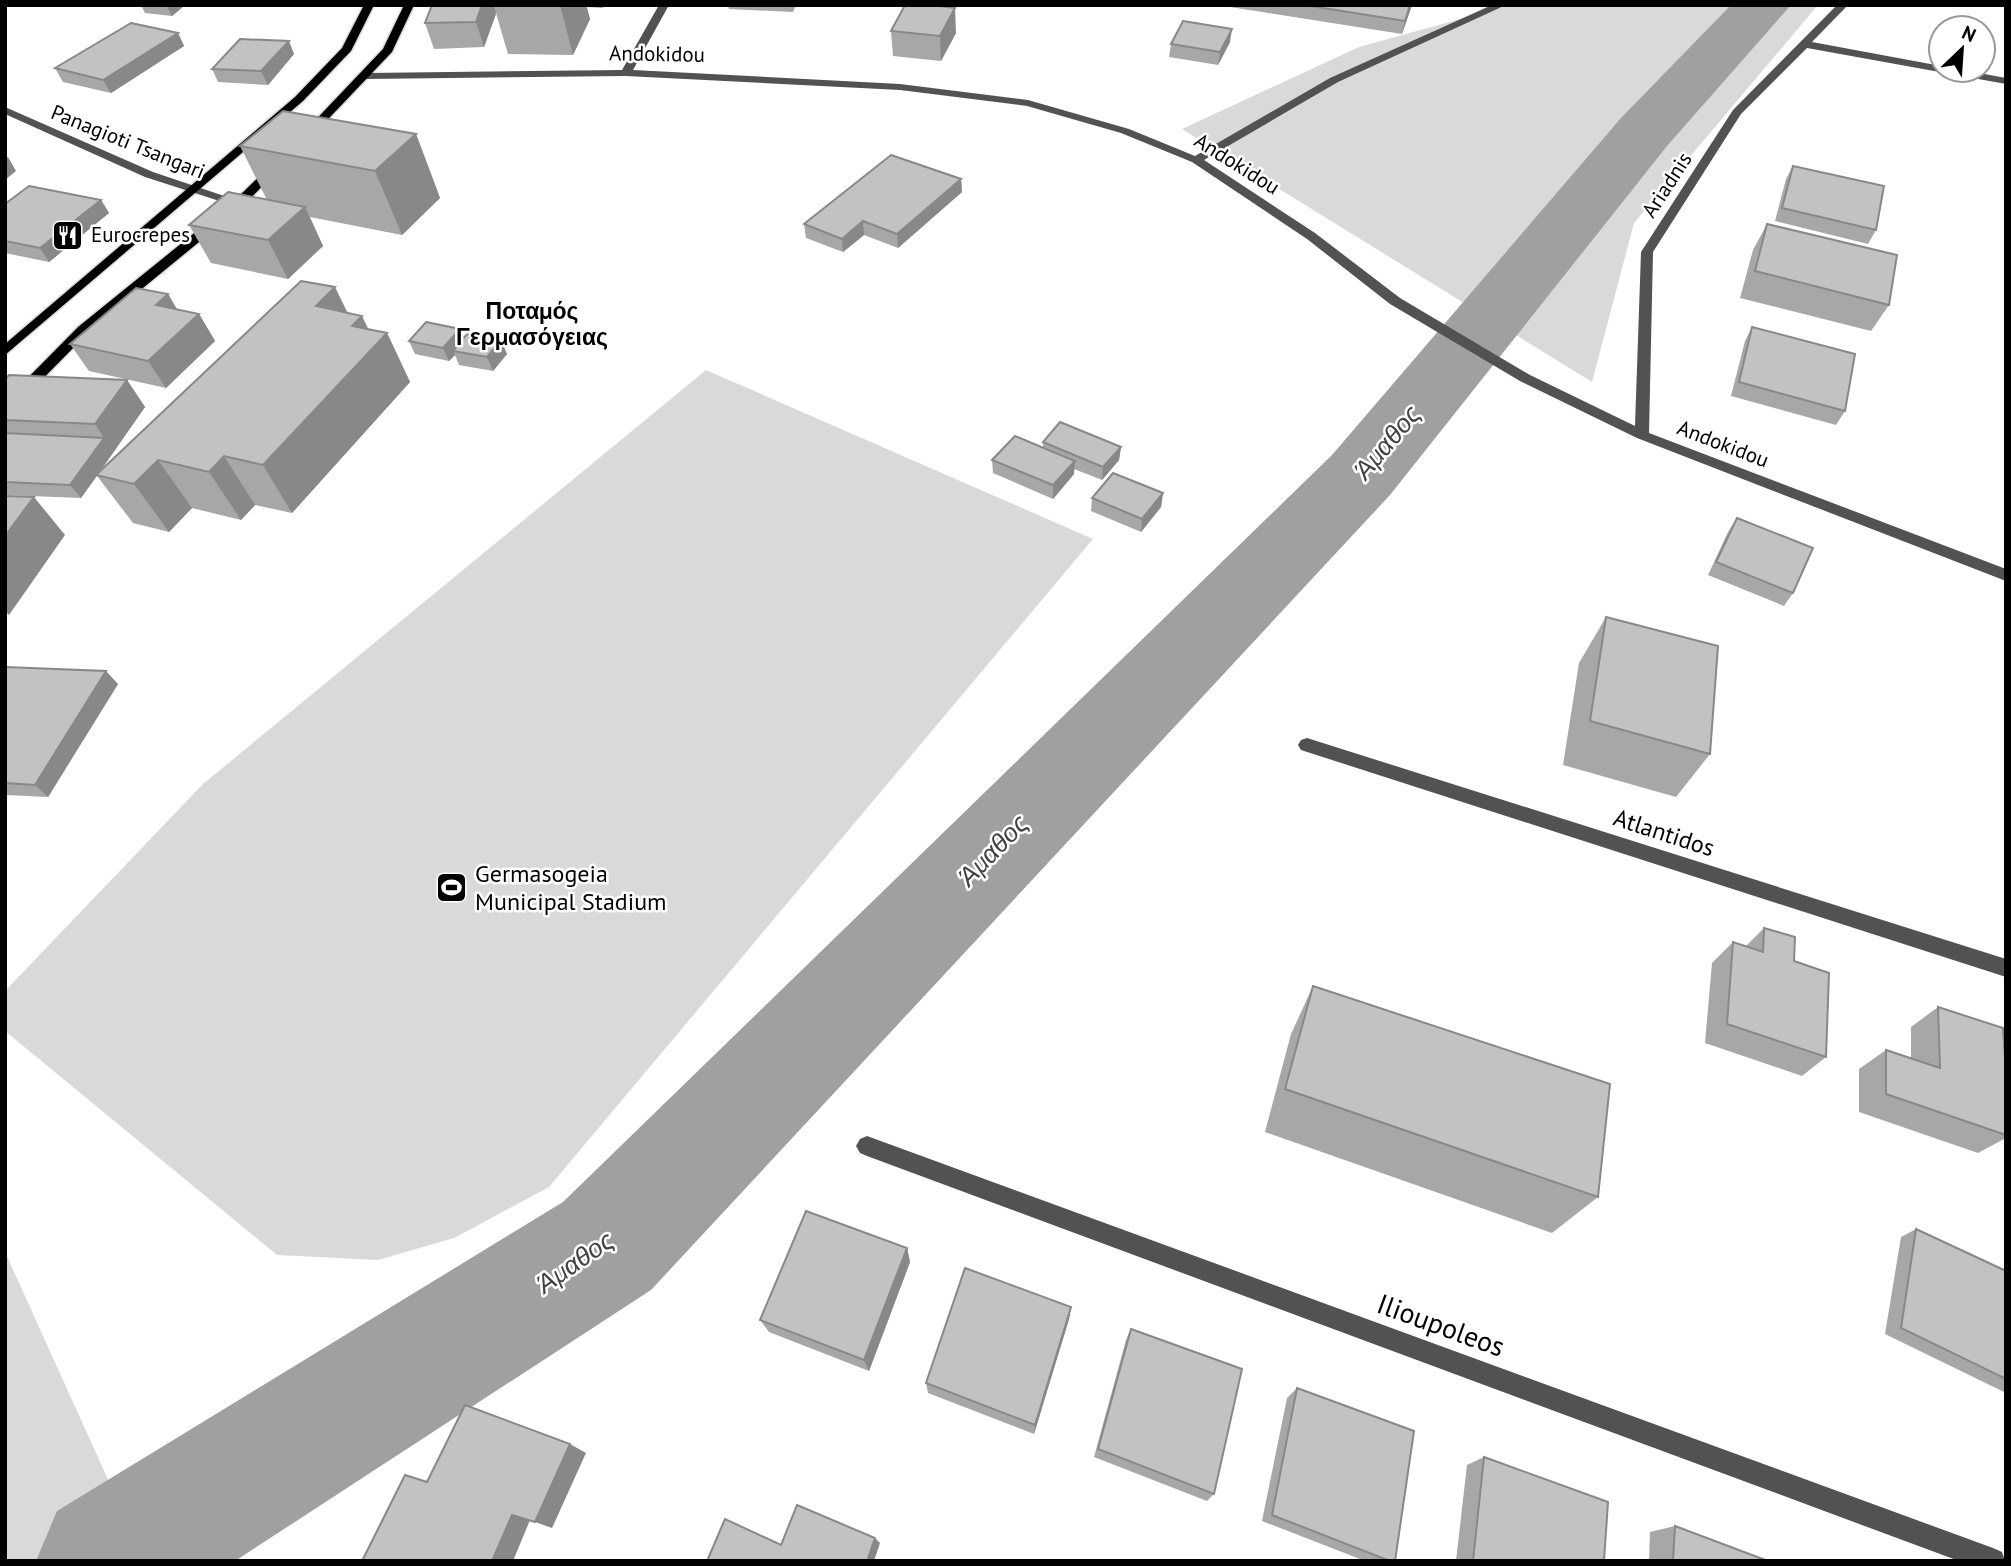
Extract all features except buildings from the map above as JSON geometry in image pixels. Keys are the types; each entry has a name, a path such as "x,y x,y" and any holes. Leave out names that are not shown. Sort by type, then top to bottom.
{"main road":[{"path":"5,351 192,192 327,72 347,49 369,5"},
{"path":"300,142 388,50 409,5"},
{"path":"5,409 83,330 239,203 280,161"}],"street":[{"path":"626,74 664,5"},
{"path":"1196,160 1334,80 1501,5"},
{"name":"Ariadnis","path":"1642,435 1647,252 1737,112 1843,5"},
{"path":"1804,44 2006,81"},
{"name":"Andokidou","path":"366,76 445,78 626,74 900,87 1028,103 1125,131 1196,160 1311,236 1395,301 1525,378 1582,403 1642,435 2006,575"},
{"name":"Panagioti Tsangari","path":"5,110 113,161 192,192 239,203"},
{"name":"Atlantidos","path":"1307,745 2006,968"},
{"name":"Ilioupoleos","path":"867,1146 1993,1561"}],"shaded area":[{"path":"1511,5 1818,5 1634,223 1592,382 1182,129 1359,47"},
{"name":"Germasogeia Municipal Stadium","path":"706,370 1093,539 549,1187 454,1238 378,1260 277,1255 5,1031 5,991 203,784"},
{"path":"5,1252 145,1561 5,1561"}],"waterway":[{"name":"Άμαθος","path":"107,1561 607,1246 1361,475 1644,132 1763,5"}],"place":[{"name":"Eurocrepes","path":"68,235"},
{"name":"Germasogeia Municipal Stadium","path":"452,888"}],"district":[{"name":"Ποταμός Γερμασόγειας","path":"532,324"}]}
